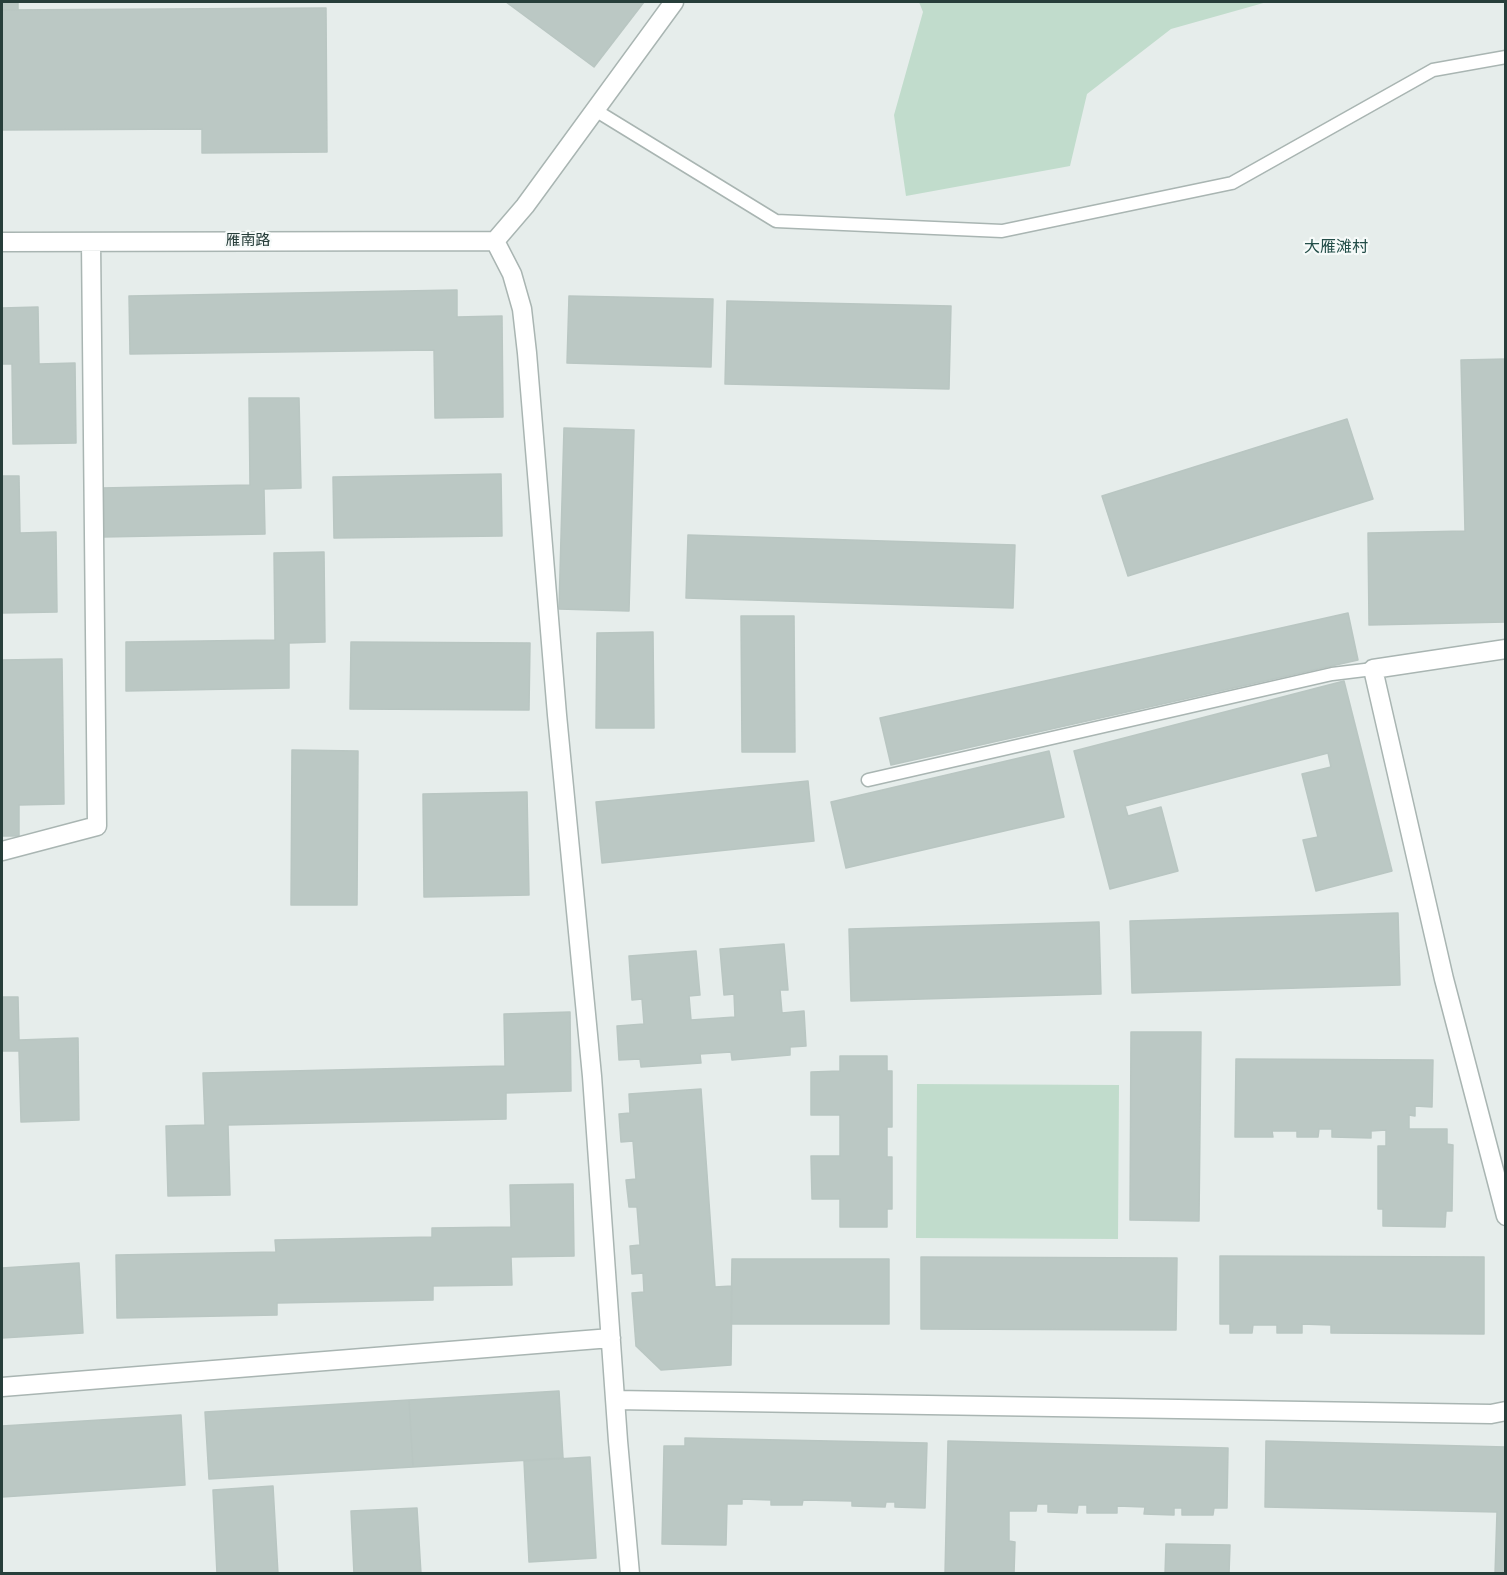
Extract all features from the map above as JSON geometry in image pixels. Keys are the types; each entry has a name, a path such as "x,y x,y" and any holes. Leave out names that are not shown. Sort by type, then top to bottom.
{"street":[{"path":"630,1574 592,1076 556,704 527,353 522,309 512,274 495,241 525,206 674,2"},
{"name":"雁南路","path":"2,242 495,241"},
{"path":"2,851 97,826 91,242"},
{"path":"1506,649 1373,669 1444,980 1506,1216"},
{"path":"2,1387 611,1338"},
{"path":"615,1401 1491,1414 1506,1411"}],"lane":[{"path":"595,110 776,221 1002,231 1232,183 1433,70 1506,57"},
{"path":"868,780 1332,674 1373,669"}],"green space":[{"path":"919,2 1267,2 1171,29 1087,94 1070,166 906,196 894,115 923,12"},
{"path":"917,1084 1119,1085 1118,1239 916,1238"}],"building":[{"path":"2,2 18,2 18,10 2,10"},
{"path":"506,2 644,2 594,67"},
{"path":"326,8 327,152 202,153 202,129 2,130 2,10"},
{"path":"457,290 457,317 502,316 503,417 435,418 434,350 130,354 129,296"},
{"path":"569,296 713,299 711,367 567,363"},
{"path":"727,301 951,306 949,389 725,384"},
{"path":"38,307 39,364 75,363 76,443 13,444 12,364 2,364 2,308"},
{"path":"1506,359 1506,622 1369,625 1368,533 1465,531 1461,360"},
{"path":"249,398 299,398 301,488 264,489 265,534 102,537 101,488 250,485"},
{"path":"1347,419 1373,499 1128,576 1102,496"},
{"path":"564,428 634,430 629,611 559,609"},
{"path":"501,474 502,536 334,538 333,477"},
{"path":"2,476 19,476 20,533 56,532 57,612 2,613"},
{"path":"688,535 1015,545 1013,608 686,598"},
{"path":"324,552 325,642 289,643 289,688 126,691 126,642 275,640 274,553"},
{"path":"1348,613 1358,660 891,765 880,718"},
{"path":"741,616 794,616 795,752 742,752"},
{"path":"653,632 654,728 596,728 597,633"},
{"path":"351,642 530,643 529,710 350,709"},
{"path":"62,659 64,804 19,805 19,836 2,836 2,660"},
{"path":"1344,681 1392,871 1316,891 1303,840 1318,837 1302,774 1331,767 1328,753 1125,806 1128,816 1161,807 1178,871 1110,889 1074,751"},
{"path":"292,750 358,751 357,905 291,905"},
{"path":"1049,751 1064,817 846,868 831,802"},
{"path":"808,781 814,841 602,863 596,802"},
{"path":"527,792 529,895 424,897 423,794"},
{"path":"1398,913 1400,985 1132,993 1130,921"},
{"path":"1099,922 1101,994 851,1001 849,929"},
{"path":"784,944 788,990 780,990 782,1013 804,1011 806,1046 790,1047 790,1055 732,1060 731,1052 700,1054 701,1063 641,1067 640,1059 619,1060 617,1026 644,1024 642,999 632,1000 629,956 696,951 700,995 689,996 691,1020 735,1017 734,994 724,995 720,949"},
{"path":"2,997 18,997 19,1040 78,1038 79,1120 21,1122 19,1051 2,1051"},
{"path":"570,1012 571,1091 506,1093 506,1119 228,1125 230,1195 168,1196 166,1126 205,1125 203,1073 505,1066 504,1014"},
{"path":"1131,1032 1201,1032 1199,1221 1130,1220"},
{"path":"840,1056 887,1056 887,1071 892,1071 892,1127 887,1127 887,1157 892,1157 892,1209 887,1209 887,1227 840,1227 840,1199 812,1199 811,1156 840,1156 840,1115 811,1115 811,1072 840,1071"},
{"path":"1236,1059 1433,1060 1432,1107 1415,1106 1415,1116 1409,1115 1409,1129 1447,1129 1447,1144 1453,1145 1452,1211 1446,1211 1445,1227 1383,1226 1383,1209 1378,1209 1378,1146 1386,1146 1386,1130 1371,1131 1371,1138 1332,1137 1332,1129 1319,1129 1318,1137 1297,1137 1297,1131 1272,1131 1273,1137 1235,1137"},
{"path":"701,1089 715,1287 732,1286 731,1365 661,1370 636,1346 632,1293 644,1292 643,1273 632,1274 630,1246 640,1245 637,1207 629,1207 626,1180 636,1179 633,1141 621,1142 619,1114 630,1113 629,1094"},
{"path":"573,1184 574,1256 511,1257 512,1285 433,1286 433,1300 277,1303 277,1315 117,1318 116,1255 276,1252 275,1240 432,1237 432,1228 511,1227 510,1185"},
{"path":"1220,1256 1484,1257 1484,1334 1331,1333 1331,1325 1302,1324 1302,1333 1277,1333 1277,1325 1253,1325 1252,1333 1230,1333 1230,1324 1220,1324"},
{"path":"921,1257 1177,1258 1176,1330 921,1329"},
{"path":"732,1259 889,1259 889,1324 731,1324"},
{"path":"79,1263 83,1333 2,1338 2,1268"},
{"path":"559,1391 563,1458 413,1467 409,1400"},
{"path":"409,1400 413,1467 209,1479 205,1412"},
{"path":"181,1415 185,1485 2,1497 2,1426"},
{"path":"685,1438 927,1443 925,1508 895,1507 895,1502 886,1502 885,1507 852,1506 852,1501 803,1500 802,1505 771,1505 771,1500 742,1499 742,1504 727,1504 726,1545 662,1544 664,1446 685,1446"},
{"path":"948,1441 1228,1448 1227,1508 1214,1508 1213,1515 1182,1515 1182,1508 1174,1508 1174,1515 1144,1514 1145,1507 1117,1506 1117,1513 1087,1513 1087,1505 1078,1505 1077,1513 1048,1512 1048,1504 1037,1504 1036,1511 1009,1511 1009,1541 1015,1542 1014,1574 945,1574"},
{"path":"1266,1441 1506,1447 1506,1574 1495,1574 1497,1512 1265,1507"},
{"path":"590,1457 596,1558 529,1562 524,1461"},
{"path":"273,1486 278,1574 217,1574 213,1490"},
{"path":"417,1508 421,1574 354,1574 351,1511"},
{"path":"1166,1544 1230,1545 1229,1574 1165,1574"}],"district":[{"name":"大雁滩村","path":"1336,249"}]}
